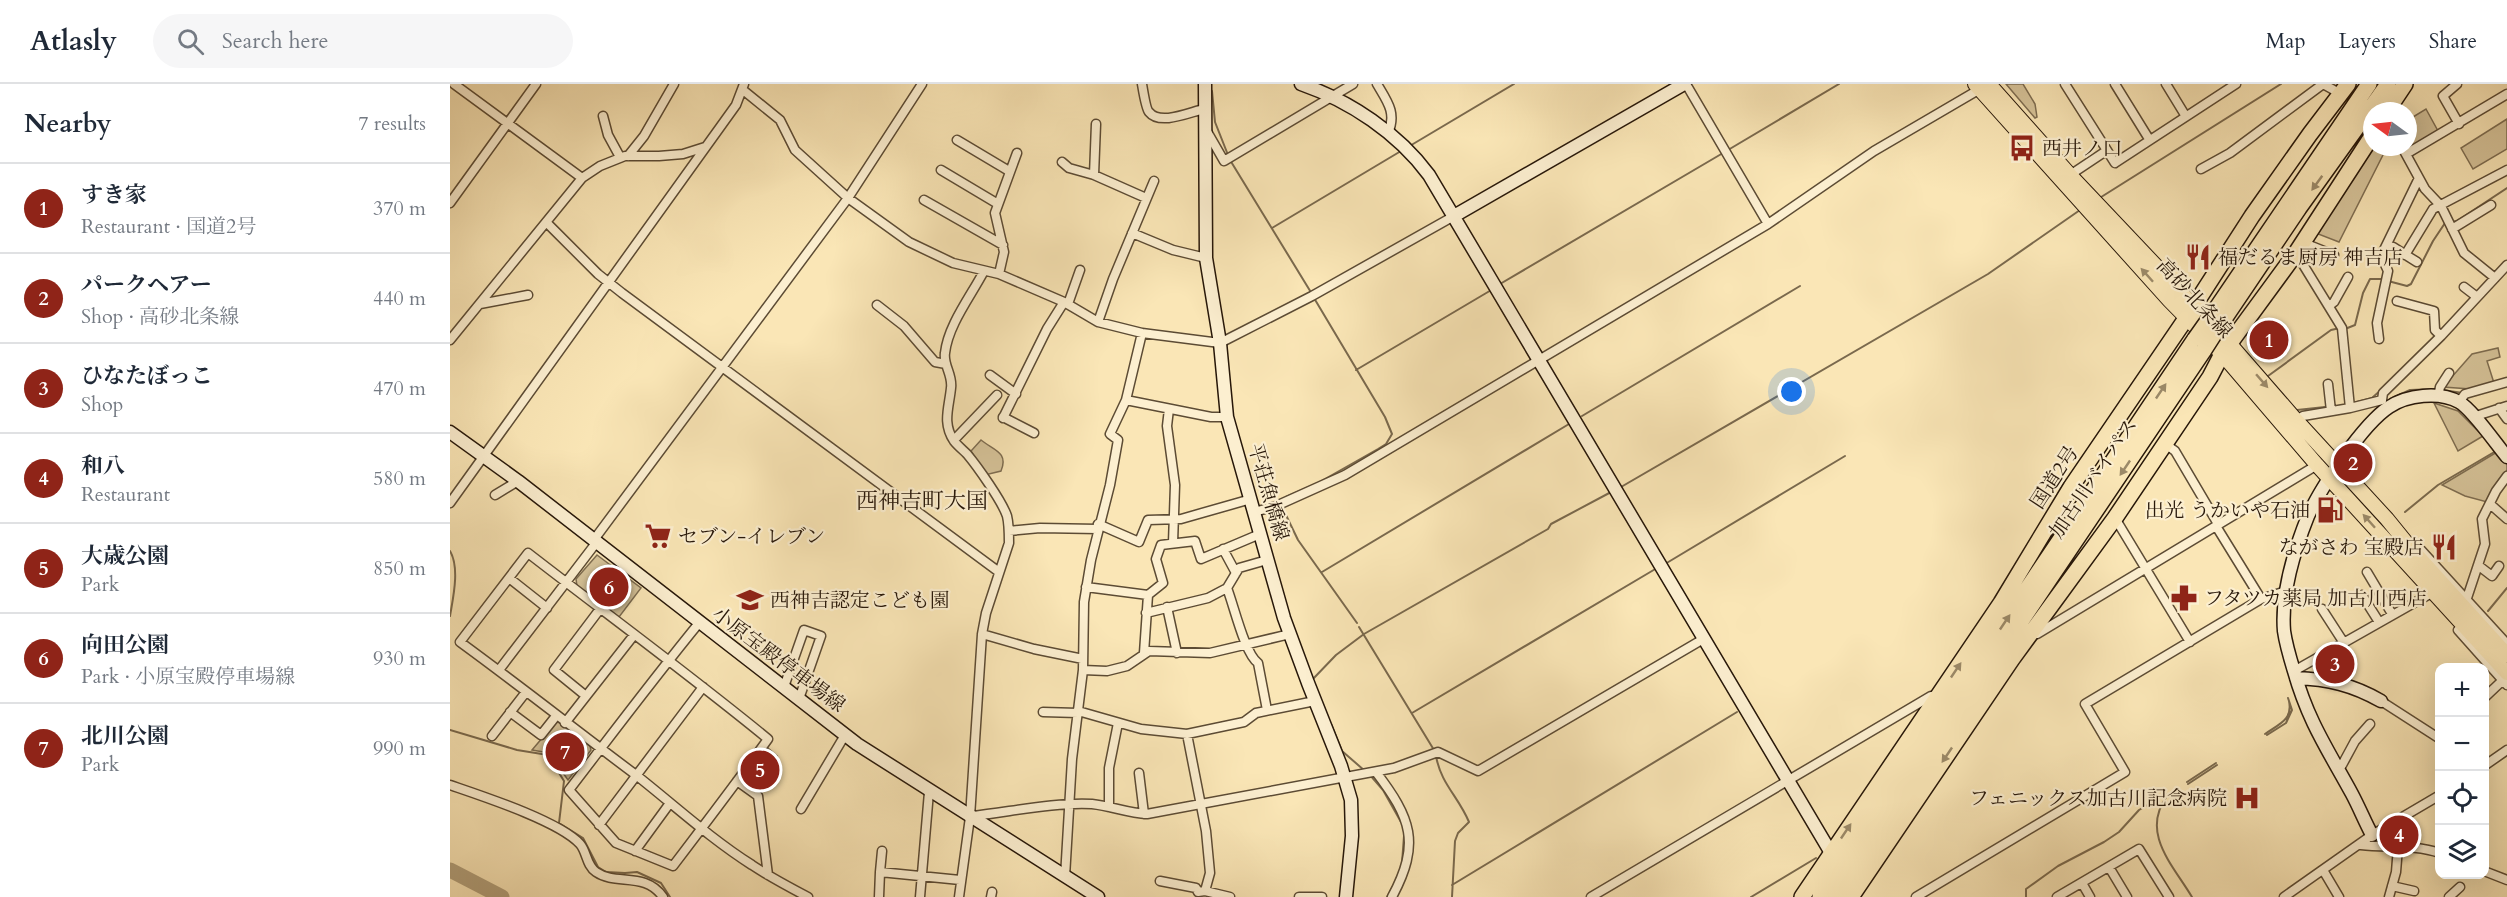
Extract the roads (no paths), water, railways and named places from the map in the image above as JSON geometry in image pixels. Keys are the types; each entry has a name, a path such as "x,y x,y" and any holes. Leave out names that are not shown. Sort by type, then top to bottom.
{"highway":[{"path":"2030,597 2046,548 2072,501 2184,332 2191,312 2210,294 2339,104 2360,84"},
{"name":"加古川バイパス","path":"1834,897 2030,597 2200,345 2369,84"},
{"name":"加古川バイパス","path":"2216,320 2388,84"},
{"path":"2382,102 2393,84"},
{"path":"2393,102 2405,84"},
{"name":"国道2号","path":"1802,897 1833,855 2001,603 2071,487 2191,312 2252,216 2344,89"},
{"path":"1852,895 2031,633 2115,518 2210,377 2225,349 2232,329 2335,180 2363,134"},
{"path":"2030,597 2054,587 2111,512 2203,372 2225,349 2298,256 2363,151"},
{"name":"加古川バイパス","path":"1820,897 2030,597"}],"main road":[{"name":"高砂北条線","path":"1985,85 2070,175 2090,204"},
{"name":"高砂北条線","path":"1985,85 2090,204 2169,300 2191,312 2296,420 2334,473 2391,545 2506,679"},
{"name":"高砂北条線","path":"2225,349 2317,465 2334,473 2387,519 2507,655"}],"street":[{"path":"454,84 582,178"},
{"path":"450,203 507,121 536,84"},
{"path":"624,157 644,136 674,84"},
{"path":"499,670 566,583 848,198 922,84"},
{"path":"1142,84 1147,109 1153,115 1173,117 1204,109"},
{"name":"平荘魚橋線","path":"1204,84 1206,258 1220,344 1227,417 1290,634 1351,800 1353,836 1346,897"},
{"path":"1301,84 1332,96 1378,124 1429,175 1833,855"},
{"path":"1204,126 1224,161 1353,84"},
{"path":"1377,84 1393,112 1392,124 1388,133"},
{"path":"450,503 736,105 744,87 780,120 795,150 848,198 909,242 953,263 999,274 1066,303 1098,322 1142,333 1220,344 1315,294 1685,84 1768,224"},
{"path":"2064,84 2115,163 2220,88 2236,84"},
{"path":"2115,84 2149,139"},
{"path":"2166,84 2185,115"},
{"path":"2201,169 2243,144 2323,84 2344,89"},
{"path":"2457,84 2443,96 2459,124"},
{"path":"1254,512 1279,505 1345,475 1768,224 1874,151 1985,85"},
{"path":"2417,144 2459,124 2507,94"},
{"path":"603,116 608,135 624,157"},
{"path":"1094,175 1096,124"},
{"path":"2237,136 2243,144"},
{"path":"957,140 1009,171"},
{"path":"450,340 582,178 600,166 624,157 683,154 705,147"},
{"path":"2070,175 2106,151"},
{"path":"999,274 1004,252 996,218 998,204 1017,153"},
{"path":"2206,155 2211,164"},
{"path":"2407,156 2425,189 2441,206 2464,253 2495,278"},
{"path":"1062,162 1070,168 1094,175 1146,198"},
{"path":"941,170 998,204"},
{"path":"2405,255 2433,209 2507,170"},
{"path":"2379,339 2377,323 2388,271 2381,256 2419,178"},
{"path":"1098,322 1113,279 1154,181"},
{"path":"924,200 1003,245"},
{"path":"2452,229 2491,205"},
{"path":"547,223 608,282 999,572"},
{"path":"1132,233 1173,250 1206,258"},
{"path":"2334,255 2309,246 2298,256 2343,333 2350,408"},
{"path":"2393,247 2417,262"},
{"path":"2372,835 2312,723 2295,675 2284,633 2286,591 2308,516 2354,443 2384,404 2383,393 2441,336 2507,265"},
{"path":"1034,433 1003,418 1047,329 1066,303 1080,270"},
{"path":"959,897 970,817 982,634 986,613 1009,543 1009,531 1005,510 968,456 954,440 948,428 946,417 952,386 951,374 944,355 947,338 984,271"},
{"path":"2329,306 2334,302 2348,277"},
{"path":"2464,287 2477,297"},
{"path":"480,304 528,294"},
{"path":"2401,304 2421,303 2434,310 2435,330 2441,336"},
{"path":"877,305 904,326 935,362 946,364"},
{"path":"1065,877 1074,733 1083,670 1086,587 1118,440 1110,434 1126,400 1142,333"},
{"path":"2439,392 2449,373"},
{"path":"990,375 1016,394"},
{"path":"2296,420 2302,416 2384,404 2439,392 2465,396 2507,382"},
{"path":"2328,384 2331,411"},
{"path":"954,440 997,395"},
{"path":"2465,396 2474,417 2507,457"},
{"path":"1126,400 1211,417 1227,417"},
{"path":"2474,417 2503,407 2507,419"},
{"path":"1169,409 1167,426 1174,485 1173,543"},
{"name":"小原宝殿停車場線","path":"450,432 518,481 846,735 929,792 1098,897"},
{"path":"2164,443 2175,451 2261,599"},
{"path":"2031,633 2037,634 2317,465"},
{"path":"2467,598 2485,544 2482,519 2507,476"},
{"path":"495,495 518,481"},
{"path":"1009,531 1098,526 1139,542 1148,520 1175,520 1251,499"},
{"path":"2490,504 2507,519"},
{"path":"2115,518 2190,642"},
{"path":"2387,519 2467,598 2507,644"},
{"path":"1144,654 1148,596 1163,583 1156,559 1160,547 1195,541 1201,559 1260,534"},
{"path":"2391,545 2402,567 2506,679 2489,694"},
{"path":"1224,549 1236,573"},
{"path":"699,623 668,661 600,749 569,790 616,843 673,866 702,828 768,739 703,687 668,661 566,583 528,553 460,642 499,670 525,692 565,723 600,749 636,776 702,828 793,893 808,897"},
{"path":"1146,613 1208,598 1227,588 1239,568 1267,560"},
{"path":"2479,566 2492,576 2499,566"},
{"path":"2367,572 2392,614"},
{"path":"509,578 547,608"},
{"path":"1086,587 1148,596"},
{"path":"1227,588 1246,646 1252,659 1258,663 1267,711"},
{"path":"1916,897 2125,772 2085,704 2261,599 2286,591"},
{"path":"2295,675 2344,643 2428,594"},
{"path":"2362,595 2379,622"},
{"path":"1167,607 1177,653"},
{"path":"586,696 554,670 600,609"},
{"path":"2322,609 2344,643"},
{"path":"784,687 804,630 821,636 799,699"},
{"path":"982,634 1034,649 1083,659"},
{"path":"1083,670 1107,671 1127,666 1144,654 1155,651 1210,652 1246,646 1290,634"},
{"path":"565,723 634,635"},
{"path":"970,817 1069,804 1109,807 1144,814 1394,768 1434,753 1478,771 1705,638"},
{"path":"2295,675 2339,682 2381,701 2435,736"},
{"path":"599,825 703,687"},
{"path":"492,736 525,692"},
{"path":"1591,897 1931,696 1939,696"},
{"path":"1043,712 1078,712 1141,729 1187,734 1244,722 1256,712 1315,701"},
{"path":"510,712 541,735 556,716"},
{"path":"1109,807 1109,768 1118,723"},
{"path":"2336,768 2342,765 2355,741 2370,724"},
{"path":"1187,734 1204,817 1210,873 1205,891"},
{"path":"801,809 846,735"},
{"path":"2489,763 2507,750"},
{"path":"1140,773 1144,814"},
{"path":"1370,773 1395,799 1410,830 1408,857 1392,897"},
{"path":"737,781 758,796 768,875"},
{"path":"450,784 554,826 581,845 588,863 595,871 605,877 636,879 658,890 663,897"},
{"path":"920,897 929,792"},
{"path":"2284,897 2361,845 2372,835 2435,797"},
{"path":"635,851 670,803"},
{"path":"2361,845 2416,848 2435,852"},
{"path":"2389,897 2396,872 2398,847"},
{"path":"2057,897 2139,849 2169,897"},
{"path":"879,897 882,851"},
{"path":"2109,867 2127,897"},
{"path":"2323,870 2339,897"},
{"path":"880,872 960,880"},
{"path":"2489,873 2507,880"},
{"path":"1160,880 1197,888 1198,892 1205,891 1230,897"},
{"path":"2082,883 2090,897"},
{"path":"2392,886 2414,891"},
{"path":"2450,897 2460,887"},
{"path":"1933,888 1938,897"},
{"path":"1299,897 1323,897"}],"waterway":[{"path":"1408,147 1514,84"},
{"path":"1728,150 1839,84"},
{"path":"2098,199 2281,84"},
{"path":"1212,91 1215,122 1228,155"},
{"path":"1272,228 1401,151"},
{"path":"1500,284 1723,153"},
{"path":"1230,160 1312,294"},
{"path":"2451,222 2457,221 2507,188"},
{"path":"1621,487 1988,274 2080,210"},
{"path":"2388,281 2407,286 2411,284 2445,223"},
{"path":"2345,329 2355,325 2363,293 2370,279 2383,279"},
{"path":"1582,416 1800,286"},
{"path":"1356,370 1493,289"},
{"path":"1286,497 1318,483 1378,449 1386,444 1392,434 1385,417 1314,298"},
{"path":"2268,376 2331,330 2340,328"},
{"path":"2497,389 2507,386"},
{"path":"2353,403 2372,398 2382,389"},
{"path":"2390,399 2410,390 2436,389"},
{"path":"2442,390 2463,393"},
{"path":"2372,413 2380,405"},
{"path":"2297,410 2325,407"},
{"path":"1322,572 1569,424"},
{"path":"2341,449 2355,433"},
{"path":"2405,512 2438,485 2496,451"},
{"path":"1665,564 1845,456"},
{"path":"1312,680 1336,655 1364,634 1548,529 1551,524 1613,491"},
{"path":"1284,506 1284,511 1298,540 1357,623"},
{"path":"450,551 455,566 450,616"},
{"path":"1412,713 1657,568"},
{"path":"2488,611 2507,588"},
{"path":"1359,627 1434,750"},
{"path":"2267,735 2286,723 2292,710 2288,698"},
{"path":"2265,734 2287,717 2289,701"},
{"path":"1452,885 1737,712"},
{"path":"1331,724 1342,751 1365,771"},
{"path":"450,730 517,750 548,755 564,781 559,823 583,838 598,867 606,872 637,872 661,883 670,897"},
{"path":"1436,756 1438,766 1469,822 1458,833 1455,841 1452,897"},
{"path":"2187,782 2216,763"},
{"path":"2188,784 2217,765"},
{"path":"1370,775 1383,790 1401,822"},
{"path":"2026,897 2026,889 2058,866 2119,832 2139,810 2166,794"},
{"path":"2167,796 2157,823 2158,836 2169,861 2192,897"},
{"path":"1402,863 1404,836"},
{"path":"1751,897 1816,858"},
{"path":"450,870 502,897"},
{"path":"1387,897 1393,886"}],"place":[{"name":"西井ノ口","path":"2022,148"},
{"name":"福だるま厨房 神吉店","path":"2198,257"},
{"name":"すき家","path":"2269,340"},
{"name":"パークヘアー","path":"2353,463"},
{"name":"出光 うかいや石油","path":"2330,510"},
{"name":"セブン-イレブン","path":"658,536"},
{"name":"ながさわ 宝殿店","path":"2444,547"},
{"name":"向田公園","path":"609,587"},
{"name":"フタツカ薬局 加古川西店","path":"2184,598"},
{"name":"西神吉認定こども園","path":"750,600"},
{"name":"ひなたぼっこ","path":"2335,664"},
{"name":"北川公園","path":"565,752"},
{"name":"大歳公園","path":"760,770"},
{"name":"フェニックス加古川記念病院","path":"2247,798"},
{"name":"和八","path":"2399,835"}],"district":[{"name":"西神吉町大国","path":"922,500"}]}
